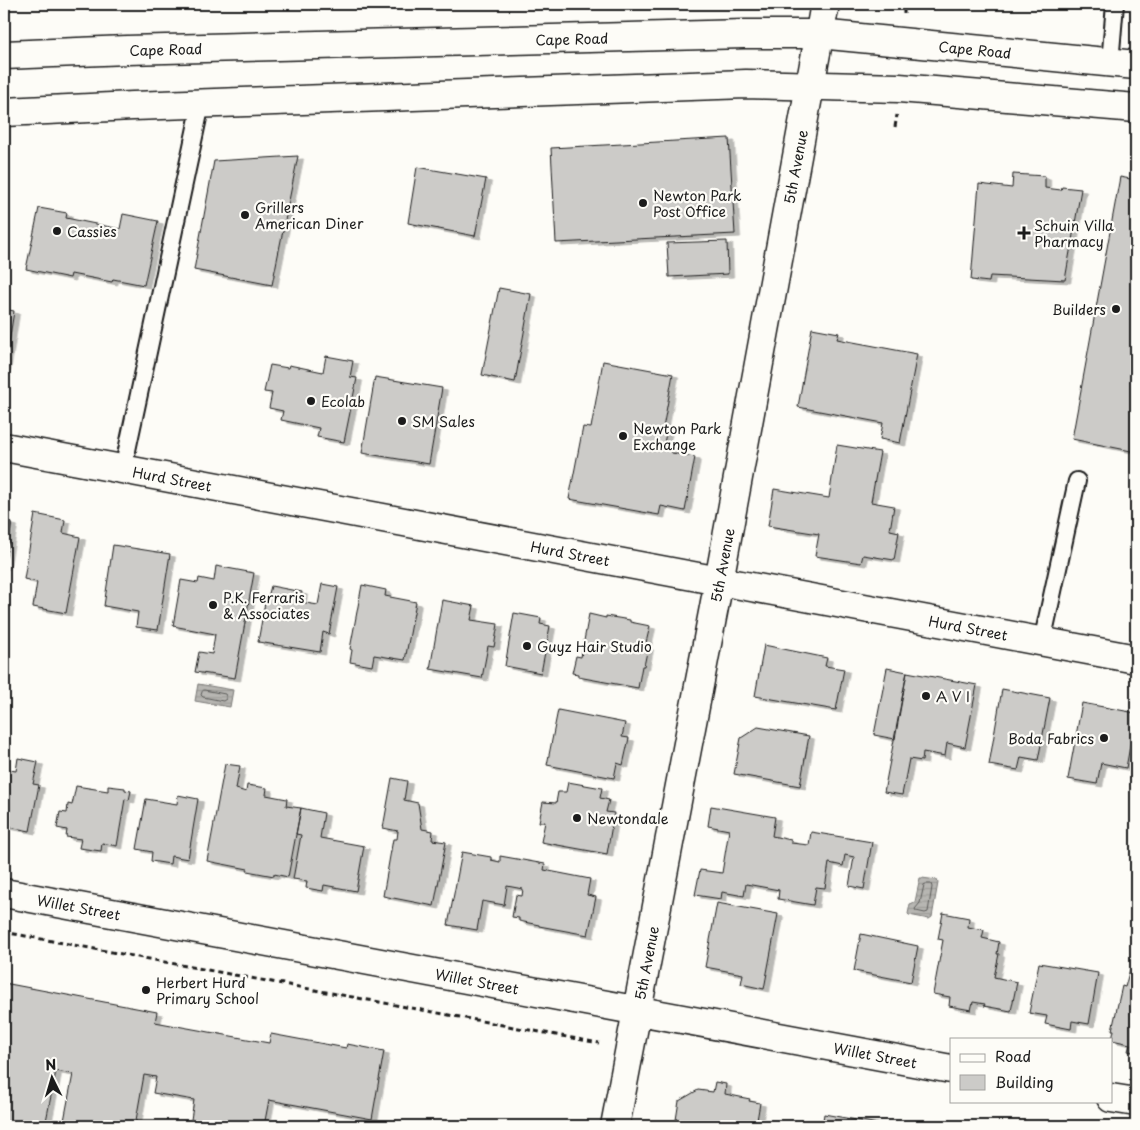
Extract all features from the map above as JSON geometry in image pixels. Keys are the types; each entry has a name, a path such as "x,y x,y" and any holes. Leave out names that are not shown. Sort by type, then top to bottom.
{"street":[{"name":"5th Avenue","path":"615,1126 719,581 825,4"},
{"name":"Cape Road","path":"4,55 127,50 745,34 819,34 1136,65"},
{"path":"4,112 746,84 899,88 1136,108"},
{"name":"Hurd Street","path":"4,447 1136,659"},
{"name":"Willet Street","path":"4,893 950,1069"},
{"path":"1112,1098 1136,1102"}],"lane":[{"path":"1110,63 1115,4"},
{"path":"123,469 201,104"},
{"path":"1042,642 1077,481"}],"path":[{"path":"4,932 600,1043"}],"water":[{"path":"198,684 233,690 230,707 195,701"},
{"path":"920,878 937,880 938,883 932,917 929,919 908,914 910,904 915,902"}],"building":[{"name":"Newton Park Post Office","path":"729,138 735,234 556,243 551,148"},
{"name":"Grillers American Diner","path":"298,156 272,285 194,270 214,161"},
{"path":"417,167 486,179 475,236 408,223"},
{"name":"Schuin Villa Pharmacy","path":"1013,174 1045,176 1045,188 1061,190 1062,187 1081,189 1065,280 990,276 989,282 971,280 979,184 1012,188"},
{"name":"Builders","path":"1120,177 1136,180 1136,452 1072,439"},
{"path":"39,208 67,213 66,218 120,229 123,214 158,221 144,285 113,279 112,282 71,274 70,278 26,269"},
{"path":"727,241 728,274 669,277 667,243"},
{"path":"499,288 531,294 515,382 482,375"},
{"path":"4,309 14,311 5,368 4,368"},
{"path":"812,328 839,333 837,339 917,354 900,443 880,439 883,423 798,407"},
{"name":"Ecolab","path":"326,356 353,361 350,377 357,378 344,442 317,437 319,428 281,420 283,411 269,408 272,393 264,392 270,365 288,368 289,365 323,372"},
{"name":"Newton Park Exchange","path":"603,361 673,374 663,428 667,429 664,443 673,444 672,453 695,457 685,511 661,506 659,515 569,499 583,427 591,428"},
{"name":"SM Sales","path":"375,377 442,388 429,464 362,453"},
{"path":"837,445 880,452 871,502 894,506 890,530 899,532 894,560 863,555 861,563 815,556 819,534 768,526 774,489 829,498"},
{"path":"35,514 65,520 63,533 80,537 66,613 33,607 37,582 24,579"},
{"path":"4,521 12,523 4,567"},
{"path":"113,545 170,554 158,630 136,627 138,612 104,606"},
{"name":"P.K. Ferraris & Associates","path":"216,566 254,573 235,678 195,672 199,652 212,654 215,634 173,626 181,580 198,583 199,578 214,581"},
{"path":"322,584 338,587 329,634 323,632 320,652 258,642 266,597 268,597 271,586 302,592 300,602 318,605"},
{"path":"362,585 386,590 385,596 416,602 405,660 374,655 372,666 350,662 352,650 350,649"},
{"path":"442,600 474,606 471,620 498,624 494,647 488,646 482,678 430,669"},
{"name":"Guyz Hair Studio","path":"514,613 541,618 540,624 550,626 541,673 505,666"},
{"path":"589,614 630,620 630,622 650,626 645,647 648,647 638,688 578,677 578,674 572,673 576,656 581,657"},
{"path":"764,645 827,658 825,666 844,669 836,710 755,696"},
{"path":"887,668 907,672 895,739 874,735"},
{"path":"907,672 977,685 965,747 947,743 945,756 923,752 922,761 909,759 902,795 884,792"},
{"path":"1002,689 1050,698 1038,760 1021,757 1018,770 989,765"},
{"name":"Boda Fabrics","path":"1082,703 1136,713 1126,768 1101,763 1097,784 1068,779"},
{"path":"558,710 625,723 622,737 629,738 623,765 617,763 614,778 547,765"},
{"path":"758,727 809,736 800,786 734,774 741,738"},
{"path":"18,758 38,762 33,784 39,785 30,831 4,826 4,769 16,771"},
{"path":"225,764 240,766 236,789 246,792 247,785 267,788 266,795 287,799 286,806 301,808 288,877 247,871 248,869 207,861"},
{"path":"392,778 407,781 404,800 418,803 422,829 433,831 432,840 446,842 434,906 383,896 393,839 397,839 398,831 383,828"},
{"name":"Newtondale","path":"568,782 602,788 600,798 609,800 606,812 614,813 607,854 541,842 545,822 539,822 543,802 556,803 558,792 566,792"},
{"path":"76,786 108,791 108,786 125,788 125,790 131,791 129,800 125,799 117,846 102,843 101,851 79,848 81,839 66,837 67,830 57,828 60,812 67,813 68,804 72,805"},
{"path":"178,795 198,799 188,859 171,856 170,864 151,861 152,852 137,849 146,799 177,804"},
{"path":"711,806 775,817 772,836 791,840 791,843 809,845 811,832 872,842 864,889 849,886 854,857 845,855 843,866 829,863 825,888 816,887 813,905 778,899 779,890 746,884 744,896 722,892 721,899 695,895 700,870 722,873 729,830 708,826"},
{"path":"301,808 324,813 320,838 364,846 356,891 324,885 323,891 306,888 307,881 293,879 301,835 296,834"},
{"path":"462,852 491,857 491,860 500,862 500,856 545,864 544,870 590,879 587,895 596,897 588,935 539,926 519,921 519,918 512,917 516,895 522,896 523,889 507,886 504,905 482,901 477,930 448,925"},
{"path":"717,903 778,914 764,989 741,984 743,974 705,967"},
{"path":"943,913 969,918 968,927 984,930 982,938 999,942 997,954 999,954 994,977 1017,982 1011,1011 973,1002 971,1010 949,1006 950,997 933,994 943,940 938,939"},
{"path":"861,934 918,946 911,982 854,971"},
{"path":"1039,963 1098,973 1089,1024 1072,1021 1071,1029 1045,1024 1047,1016 1029,1013"},
{"path":"1130,969 1136,970 1136,1053 1128,1051 1130,1044 1112,1040 1114,1030 1112,1030 1122,986 1125,987"},
{"path":"4,983 157,1012 155,1022 269,1043 271,1034 346,1048 347,1044 384,1051 372,1119 269,1100 264,1126 190,1126 194,1100 153,1093 156,1077 144,1075 135,1126 63,1126 73,1074 56,1071 45,1126 4,1126"},
{"path":"715,1082 726,1084 725,1094 760,1103 756,1126 675,1126 679,1101 698,1090 713,1092"},
{"path":"824,1114 889,1126 822,1126"},
{"path":"167,1122 189,1126 167,1126"}],"place":[{"name":"Newton Park Post Office","path":"643,203"},
{"name":"Grillers American Diner","path":"245,215"},
{"name":"Cassies","path":"57,231"},
{"name":"Schuin Villa Pharmacy","path":"1024,233"},
{"name":"Builders","path":"1116,309"},
{"name":"Ecolab","path":"311,401"},
{"name":"SM Sales","path":"402,421"},
{"name":"Newton Park Exchange","path":"623,436"},
{"name":"P.K. Ferraris & Associates","path":"213,605"},
{"name":"Guyz Hair Studio","path":"527,646"},
{"name":"A V I","path":"926,696"},
{"name":"Boda Fabrics","path":"1104,738"},
{"name":"Newtondale","path":"577,818"},
{"name":"Herbert Hurd Primary School","path":"146,990"}]}
